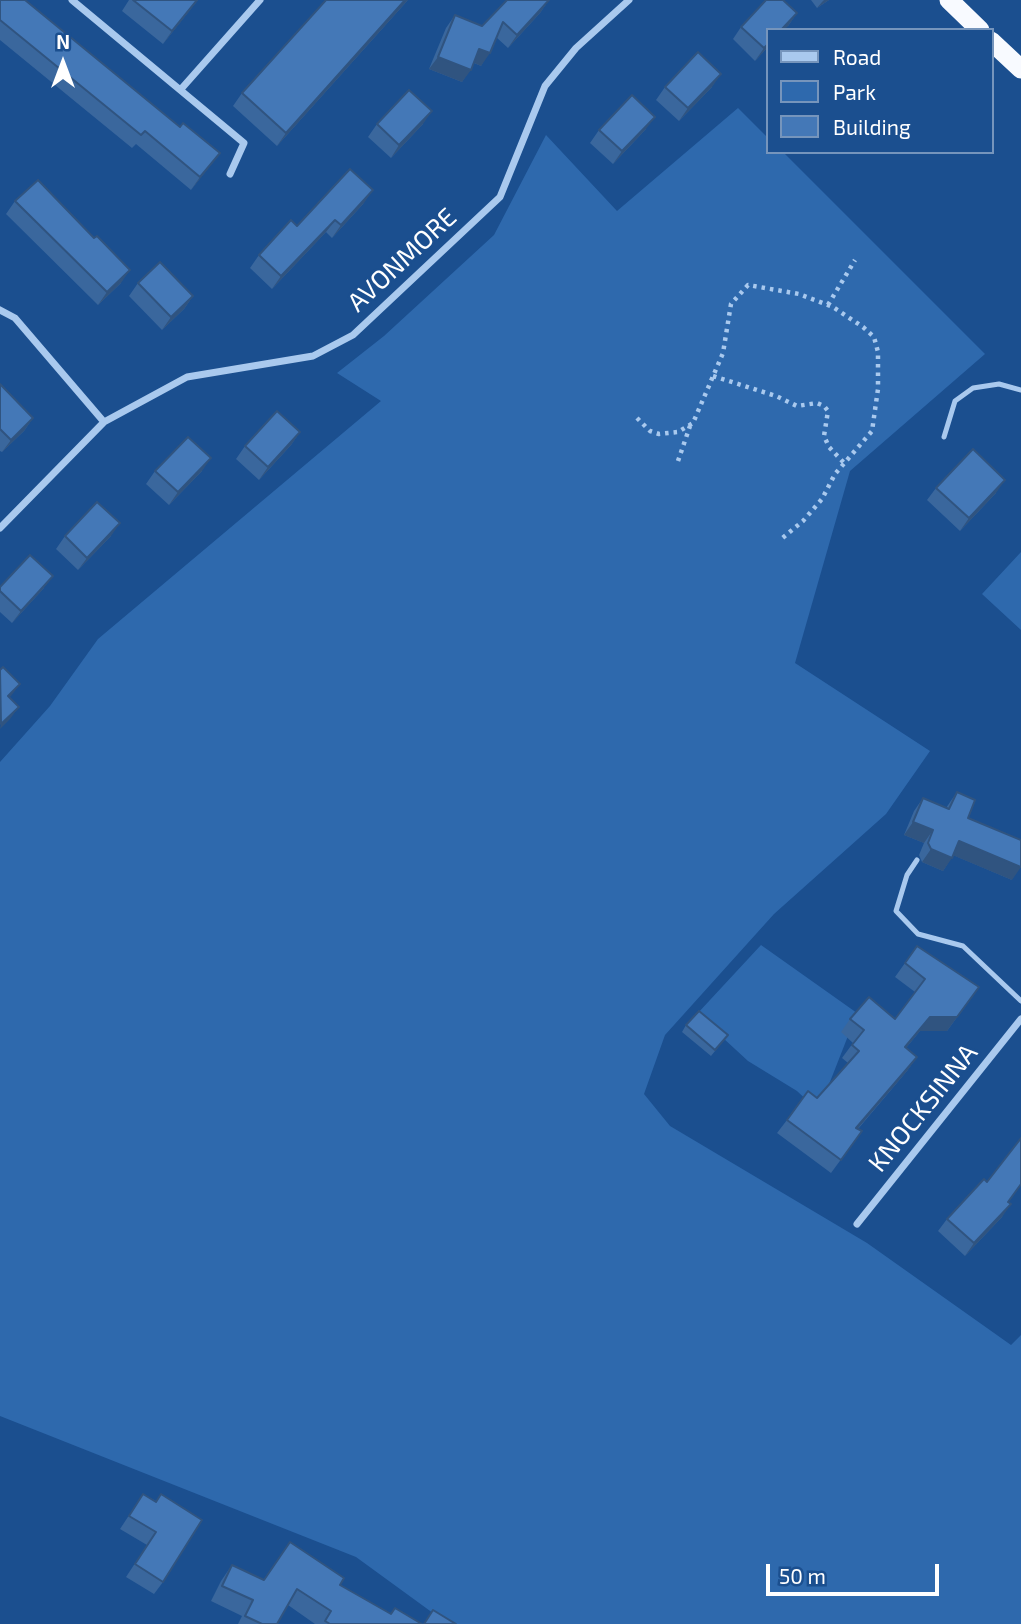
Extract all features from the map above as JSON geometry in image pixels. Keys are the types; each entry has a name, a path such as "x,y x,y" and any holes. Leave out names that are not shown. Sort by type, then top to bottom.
{"highway":[{"path":"949,0 978,28"},
{"path":"993,43 1021,69"}],"street":[{"path":"72,0 182,88 244,143 230,174"},
{"path":"182,88 260,0"},
{"name":"AVONMORE","path":"0,528 104,422 187,377 313,356 353,335 500,197 545,86 576,48 629,0"},
{"path":"0,310 15,318 104,422"},
{"name":"KNOCKSINNA","path":"857,1224 1021,1019"}],"lane":[{"path":"944,437 955,401 973,388 999,384 1021,390"},
{"path":"917,860 907,876 896,911 918,934 963,946 1021,1001"}],"path":[{"path":"828,305 855,260"},
{"path":"678,461 723,353 731,304 748,285 799,294 828,305 874,337 878,352 878,389 872,430 844,463 822,499 803,521 779,540"},
{"path":"713,376 776,396 797,406 817,402 824,406 828,411 824,436 829,447 844,463"},
{"path":"637,418 650,431 659,434 678,432 691,425"}],"green space":[{"path":"738,108 766,136 766,154 785,154 985,354 850,471 795,663 930,751 886,814 774,914 665,1035 644,1094 670,1126 867,1243 1011,1345 1021,1335 1021,1624 448,1624 356,1557 0,1416 0,762 50,706 98,639 381,401 337,373 384,336 494,235 546,135 617,211"},
{"path":"1021,552 1021,630 982,594"},
{"path":"761,945 857,1013 826,1092 813,1106 797,1091 748,1061 697,1014"}],"building":[{"path":"0,0 25,0 180,127 183,123 220,153 200,177 145,131 141,135 0,20"},
{"path":"133,0 197,0 172,31"},
{"path":"326,0 405,0 286,133 242,93"},
{"path":"507,0 549,0 517,35 503,22 490,53 479,49 471,70 438,57 455,15 482,26"},
{"path":"766,0 783,0 797,13 783,28 766,28 764,48 741,27"},
{"path":"698,52 721,74 688,108 665,87"},
{"path":"409,90 432,111 399,145 377,124"},
{"path":"632,95 655,117 622,151 599,130"},
{"path":"350,169 373,190 341,225 335,220 281,276 259,255 291,220 297,226"},
{"path":"38,180 94,238 97,236 130,270 107,292 15,201"},
{"path":"160,262 193,296 171,317 138,283"},
{"path":"0,384 33,418 11,440 0,429"},
{"path":"277,411 300,432 268,467 245,446"},
{"path":"188,437 211,458 178,492 155,471"},
{"path":"973,449 1005,480 969,518 936,488"},
{"path":"97,502 120,523 87,558 65,536"},
{"path":"30,555 53,576 21,611 0,591 0,587"},
{"path":"3,667 20,684 8,696 19,707 1,724 0,670"},
{"path":"957,792 975,800 968,818 1021,840 1021,867 959,841 952,858 931,849 928,843 933,830 913,822 923,798 949,809"},
{"path":"917,946 979,987 957,1017 930,1017 905,1047 917,1057 856,1128 862,1131 841,1160 787,1120 808,1091 817,1098 859,1051 852,1045 864,1030 850,1019 869,997 895,1019 925,979 905,963"},
{"path":"699,1011 728,1035 715,1050 686,1025"},
{"path":"1021,1138 1021,1184 1008,1202 1011,1204 974,1243 947,1219 984,1179 987,1182"},
{"path":"143,1494 156,1502 161,1494 202,1520 163,1582 135,1564 156,1532 129,1516"},
{"path":"290,1542 344,1578 340,1585 391,1614 395,1608 422,1624 330,1624 325,1621 331,1611 297,1589 277,1624 262,1624 245,1616 253,1600 222,1586 232,1565 264,1580"},
{"path":"433,1610 456,1624 424,1624"}]}
